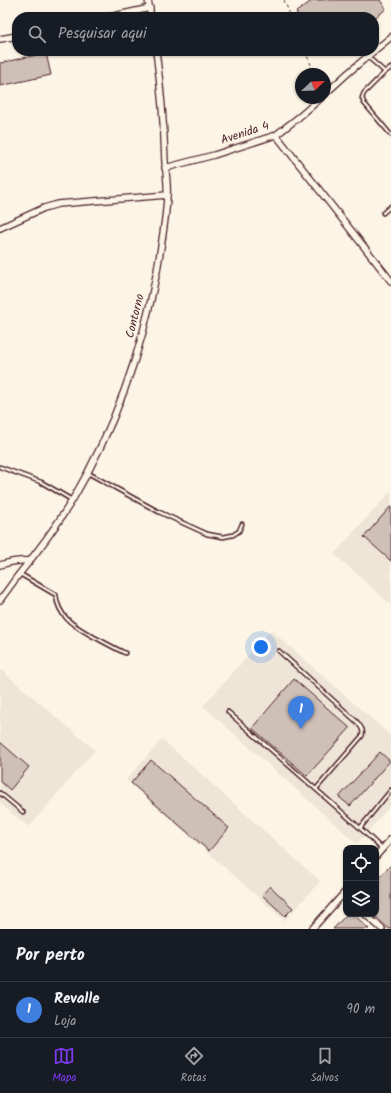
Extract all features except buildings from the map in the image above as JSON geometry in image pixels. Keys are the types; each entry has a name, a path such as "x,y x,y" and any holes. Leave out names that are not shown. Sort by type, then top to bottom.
{"street":[{"path":"148,0 150,12"},
{"path":"132,12 150,8"},
{"path":"379,47 391,36"},
{"path":"0,39 12,37"},
{"name":"Contorno","path":"0,600 50,533 72,500 88,472 112,421 142,337 156,275 167,195 164,121 157,56"},
{"path":"331,89 367,56"},
{"name":"Avenida 4","path":"165,168 214,155 276,135 314,104"},
{"path":"276,135 391,281"},
{"path":"0,228 44,208 58,204 167,195"},
{"path":"0,565 18,561 30,561"},
{"path":"379,852 391,839"},
{"path":"312,929 343,896"},
{"path":"368,917 382,929"}],"lane":[{"path":"367,56 385,72"},
{"path":"391,68 364,93 362,98 364,103 391,135"},
{"path":"383,213 391,206"},
{"path":"0,467 41,482 72,500"},
{"path":"88,472 159,512 206,534 224,536 233,535 239,531 242,524"},
{"path":"19,574 56,596 57,602 64,617 75,627 125,653"},
{"path":"279,650 357,722 363,732 362,736 316,789"},
{"path":"228,712 382,849"},
{"path":"360,828 391,790"},
{"path":"0,794 23,812"}],"path":[{"path":"284,0 289,12"},
{"path":"307,56 312,68"}],"shaded area":[{"path":"391,491 391,605 334,554"},
{"path":"271,630 391,736 391,805 357,844 203,706"},
{"path":"0,669 95,750 29,827 0,804"},
{"path":"162,739 320,881 285,921 126,780"}],"place":[{"name":"Revalle","path":"301,729"}]}
